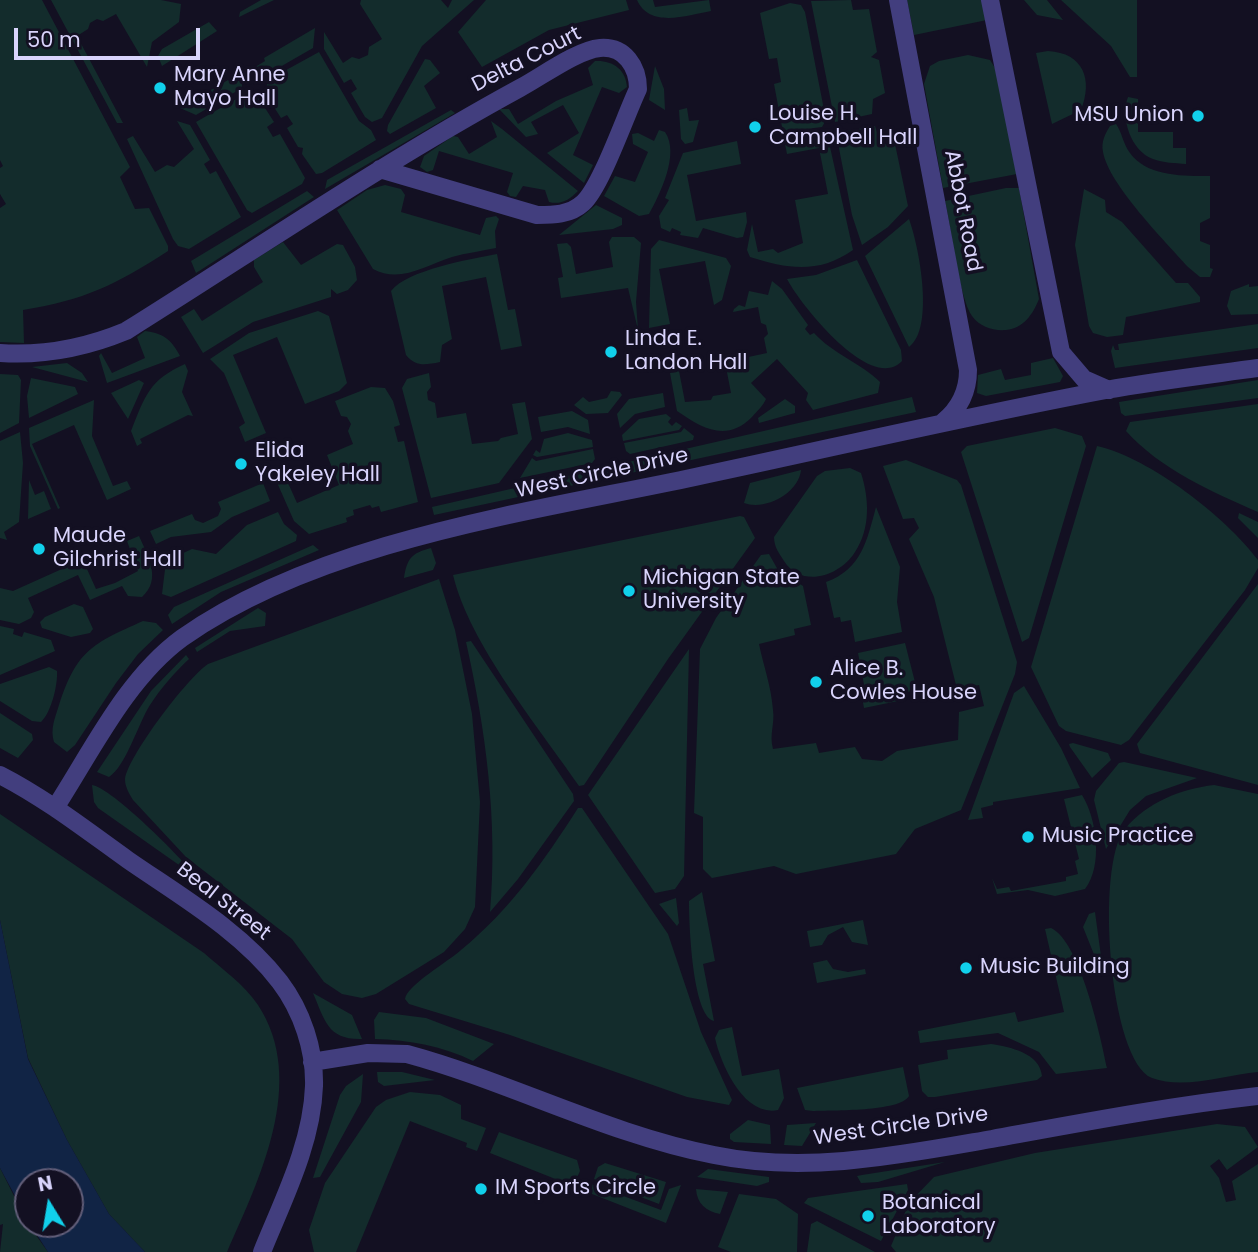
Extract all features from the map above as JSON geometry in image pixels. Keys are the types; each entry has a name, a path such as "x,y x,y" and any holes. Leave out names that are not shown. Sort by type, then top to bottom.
{"street":[{"name":"Abbot Road","path":"898,0 968,370 968,382 959,405 942,423"},
{"path":"990,0 1061,352 1084,379 1109,390"},
{"name":"Delta Court","path":"0,353 58,352 103,341 126,331 380,169 484,107 591,50 617,51 636,71 638,89 590,195 571,211 556,215 537,215 380,169"},
{"name":"West Circle Drive","path":"55,808 130,693 152,665 179,640 251,597 342,562 432,533 942,423 1109,390 1258,368"},
{"name":"Beal Street","path":"0,775 55,808 206,914 258,957 281,983 297,1009 307,1035 312,1062 312,1113 305,1140 262,1252"},
{"name":"West Circle Drive","path":"312,1062 368,1053 407,1055 668,1144 715,1156 792,1163 845,1162 1124,1115 1258,1096"}],"green space":[{"path":"0,0 42,0 130,167 120,177 135,209 149,208 168,246 168,251 99,290 23,310 24,343 0,342 0,208 6,204 0,194 0,168 3,166 0,160"},
{"path":"51,0 161,0 181,4 179,22 152,42 147,67 116,14 103,21 97,19 77,36 123,123 117,123"},
{"path":"261,0 274,0 239,17 240,12"},
{"path":"361,0 441,0 448,8 452,0 474,0 422,46 382,118 372,122 365,117 351,93 357,89 351,79 344,83 324,49 324,32 343,63 352,57 359,59 368,55 369,47 382,39 360,4"},
{"path":"486,0 626,0 629,10 549,30 482,67 458,32"},
{"path":"637,0 653,0 655,7 709,0 711,11 681,17 660,17 651,15"},
{"path":"851,0 853,10 869,9 877,52 871,57 879,60 885,93 873,99 872,114 835,122 811,1"},
{"path":"907,0 984,0 987,20 914,35"},
{"path":"1024,0 1047,0 1063,20 1037,15"},
{"path":"1061,0 1137,0 1137,77 1130,77 1111,46"},
{"path":"790,3 801,5 805,12 826,120 822,127 783,132 774,84 781,82 777,58 769,59 760,13"},
{"path":"209,22 217,31 162,66 158,56 162,49"},
{"path":"315,28 313,48 266,75 254,73 252,69 265,61 264,58"},
{"path":"1048,51 1070,57 1077,63 1082,70 1086,88 1081,110 1052,124 1036,53"},
{"path":"319,52 359,121 371,130 376,140 316,174 302,154 303,148 298,147 287,128 293,124 287,115 281,118 265,93 268,80"},
{"path":"968,55 990,60 997,71 1017,174 943,188 924,84 930,66 939,61"},
{"path":"425,59 430,60 440,73 424,86 436,108 390,134 387,131 388,125"},
{"path":"595,61 607,62 617,67 624,75 627,87 619,93 602,87 573,155 593,165 584,183 547,153 579,133 563,105 531,122 538,134 526,137 499,109 509,109 518,124 556,101 593,85 588,68"},
{"path":"655,66 664,89 665,110 649,100"},
{"path":"242,75 242,88 196,115 180,108 228,80 230,82"},
{"path":"245,94 258,97 274,122 267,127 273,137 280,134 305,178 302,184 252,213 247,210 196,122"},
{"path":"1128,97 1138,99 1138,132 1173,132 1173,148 1186,148 1186,164 1157,160 1139,149 1127,124 1125,114"},
{"path":"687,108 689,121 699,120 693,142 685,144 681,139 679,110"},
{"path":"451,110 455,113 325,189 327,180"},
{"path":"177,121 190,125 210,160 204,164 210,174 216,171 241,217 189,249 178,246 173,239 127,139 133,136 155,172 167,165 174,167 194,149"},
{"path":"491,121 578,191 557,203 549,202 545,190 523,186 516,197 510,196 507,192 513,173 439,151 433,170 427,172 420,167 424,156 453,136 458,137 469,154 497,137"},
{"path":"1116,124 1130,153 1146,167 1167,174 1210,176 1210,218 1200,223 1200,241 1210,245 1210,268 1213,269 1210,277 1200,277 1188,267 1139,212 1116,180 1107,165 1103,145 1110,126"},
{"path":"875,126 881,144 895,144 908,206 888,227 862,245 852,215 836,133"},
{"path":"659,130 665,132 669,141 667,174 649,214 639,216 604,196 615,176 635,182 648,152 633,144 632,134 638,133 654,141"},
{"path":"823,135 828,138 853,250 828,263 803,267 750,257 747,250 752,224 758,252 773,249 778,253 803,243 795,200 828,194 819,148 787,154 785,144"},
{"path":"737,141 741,164 687,175 696,221 746,212 747,222 743,237 737,238 703,228 698,238 680,235 681,232 672,228 670,232 661,228 659,216 669,200 665,198 683,153"},
{"path":"385,185 401,189 405,195 401,212 480,235 486,218 496,216 499,219 495,231 496,248 452,257 403,274 393,275 373,269 337,210 367,190"},
{"path":"1006,188 1019,188 1039,299 1031,315 1023,323 1012,329 1001,330 987,328 979,323 967,307 945,201"},
{"path":"1084,189 1105,200 1106,212 1122,222 1176,283 1188,283 1200,297 1200,302 1126,317 1123,335 1107,337 1093,333 1089,326 1075,245"},
{"path":"307,191 314,197 196,273 191,261"},
{"path":"596,205 622,218 622,225 613,229 559,235"},
{"path":"909,219 920,266 923,305 917,337 909,347 865,256"},
{"path":"612,237 634,237 641,243 636,302 638,330 628,288 561,298 558,278 563,277 557,244 567,243 571,247 576,274 613,267 609,242"},
{"path":"659,240 726,258 731,266 722,300 714,305 705,261 659,269 670,324 649,328 651,249"},
{"path":"283,242 301,265 337,244 343,245 355,267 357,280 348,290 337,294 331,289 331,297 253,322 203,353 181,317 194,309 202,321 263,282 254,267 254,260"},
{"path":"497,254 508,310 515,309 522,346 501,350 486,277 442,286 452,339 442,345 440,362 413,362 406,355 391,291 425,271"},
{"path":"857,260 901,350 902,361 889,368 873,366 838,342 806,307 787,279 816,275"},
{"path":"772,281 782,289 808,325 805,329 810,335 814,333 872,375 880,382 878,393 813,410 806,400 808,393 777,359 751,383 766,399 742,425 723,431 696,423 677,411 670,373 679,371 685,402 711,400 713,396 731,393 725,362 767,353 764,338 768,334 766,325 761,323 758,307 733,312 734,309 739,305 745,307 749,291 768,295"},
{"path":"1249,284 1249,287 1258,286 1258,314 1231,315 1227,306 1231,291"},
{"path":"318,311 329,316 347,383 339,391 305,404 277,337 233,355 266,433 245,442 239,427 245,423 224,373 210,359 249,333"},
{"path":"1258,324 1258,348 1115,368 1111,351 1113,345 1115,350 1119,350 1118,344"},
{"path":"145,331 166,338 180,356 107,383 99,356 101,353 112,373 145,358 137,337"},
{"path":"1053,358 1063,376 1060,382 986,396 977,393 978,375 1001,369 1005,380 1031,375 1031,363"},
{"path":"67,363 82,373 88,382 32,367"},
{"path":"185,364 188,371 182,392 193,416 188,415 140,439 142,443 137,446 131,431 150,390 163,376"},
{"path":"429,373 431,387 427,392 428,400 435,403 437,418 466,413 472,444 498,441 518,434 512,404 525,402 532,439 499,483 431,498 402,388 407,379"},
{"path":"0,374 18,375 21,380 19,423 0,433"},
{"path":"31,378 75,387 78,394 29,418 27,396"},
{"path":"139,380 144,383 128,419 111,393"},
{"path":"1258,380 1258,398 1125,416 1121,413 1119,402"},
{"path":"371,387 385,388 393,401 400,425 394,427 398,442 404,441 418,502 381,512 379,506 372,508 370,505 353,510 354,515 346,518 347,522 309,534 294,521 275,478 284,474 297,503 339,485 327,455 353,444 348,431 351,424 347,417 341,416 335,401"},
{"path":"611,391 620,392 622,395 608,413 586,414 574,405 583,397 589,402 607,398"},
{"path":"663,393 665,407 635,414 620,428 617,414 629,399"},
{"path":"912,397 916,412 434,515 432,507"},
{"path":"785,399 795,406 795,413 759,423 758,418"},
{"path":"94,400 92,436 113,486 127,481 131,489 107,500 74,425 32,444 60,508 58,509 30,446 29,428"},
{"path":"1258,404 1258,512 1205,488 1171,468 1154,457 1126,431 1130,422"},
{"path":"572,411 588,420 590,434 568,427 541,432 538,417"},
{"path":"666,414 671,418 668,422 672,426 676,422 682,426 679,430 623,441 622,435 639,419"},
{"path":"684,428 694,436 693,440 630,454 626,451 624,443 681,432"},
{"path":"1055,428 1082,436 1086,446 1029,638 1022,642 961,452 967,446"},
{"path":"20,432 23,463 19,522 4,532 7,540 0,538 0,441"},
{"path":"568,433 592,440 593,447 537,457 533,455 536,450 540,453 544,439"},
{"path":"1097,446 1140,463 1185,491 1227,526 1258,560 1258,568 1245,590 1129,740 1121,745 1066,731 1059,726 1031,667"},
{"path":"593,449 595,459 592,463 520,478 532,458 536,461"},
{"path":"906,460 957,480 961,485 1017,662 1015,674 961,810 915,829 896,854 796,874 774,866 712,878 703,869 703,817 694,813 700,649 716,618 761,555 769,554 778,570 803,586 811,625 794,629 795,635 759,644 772,701 773,749 816,743 819,753 855,747 862,759 882,761 897,751 958,740 959,712 984,706 979,685 962,689 956,685 934,597 909,539 919,528 914,518 903,519 883,466"},
{"path":"850,468 861,473 866,493 866,523 860,543 848,560 831,573 810,577 801,575 784,561 774,537 817,476 825,471"},
{"path":"801,470 794,486 780,498 761,504 744,503 750,483"},
{"path":"29,480 35,495 44,491 51,509 28,519"},
{"path":"263,483 270,501 232,517 211,532 171,537 156,544 150,531 192,514 195,520 203,523 218,516 221,509 218,502"},
{"path":"876,507 900,567 897,602 902,632 855,642 851,620 841,622 840,617 834,618 826,582 848,569 861,552"},
{"path":"278,512 284,524 297,535 296,541 171,597 162,594 166,561 192,549 216,554 247,525"},
{"path":"1239,513 1258,522 1258,538 1238,518"},
{"path":"744,517 755,538 668,659 584,785 579,786 490,657 474,629 453,575"},
{"path":"139,536 149,559 152,575 148,590 142,597 128,596 122,586 90,600 78,575 28,598 34,612 31,618 19,624 0,620 0,588 13,591 82,558 96,589 138,571 127,541"},
{"path":"313,545 319,550 221,592 172,624 168,615 174,607"},
{"path":"431,548 436,563 433,570 404,578 411,558"},
{"path":"439,579 455,630 472,714 480,802 475,907 465,929 444,952 376,994 362,998 342,994 324,982 292,939 186,857 133,800 125,779 147,736 187,684 208,664"},
{"path":"1258,584 1258,785 1140,753 1137,744"},
{"path":"74,604 83,607 93,629 90,633 71,637 42,628 40,622 45,617"},
{"path":"258,608 266,613 265,626 230,631 197,652 195,648"},
{"path":"143,621 156,623 163,630 138,654 75,745 67,752 54,742 53,728 73,672 80,660 99,643"},
{"path":"0,626 14,629 13,634 22,637 24,632 51,640 55,651 0,675"},
{"path":"471,641 573,794 574,801 518,879 490,912 492,844 489,776 466,642"},
{"path":"905,643 917,690 897,694 898,701 864,708 861,692 865,690 858,653"},
{"path":"689,649 684,876 675,889 655,893 588,795"},
{"path":"186,655 189,659 168,681 145,713 115,772 109,777 97,772 151,691"},
{"path":"49,667 57,671 56,684 51,706 41,722 32,721 0,701 0,684"},
{"path":"1024,686 1061,748 1080,788 993,802 993,805 981,808 983,818 968,820 1014,693"},
{"path":"0,713 32,734 33,740 18,758 0,748"},
{"path":"1069,744 1108,753 1111,760 1092,778 1070,747"},
{"path":"1119,763 1197,778 1146,796 1130,810 1106,849 1094,800 1096,791"},
{"path":"92,785 102,789 130,811 177,855 196,877 98,808 94,802"},
{"path":"1214,785 1258,794 1258,1072 1177,1083 1152,1078 1137,1064 1125,1037 1111,961 1111,881 1116,849 1125,829 1134,820 1165,798"},
{"path":"1082,795 1091,817 1096,842 1094,868 1085,889 1055,896 1028,890 997,894 992,878 997,889 1009,887 1011,891 1066,881 1066,877 1078,874 1075,861 1079,859 1064,799"},
{"path":"578,808 582,808 668,934 701,1032 732,1100 729,1105 687,1097 510,1035 409,1004 405,999 413,987 479,935 511,901 539,866"},
{"path":"0,814 204,953 240,984 258,1005 272,1034 279,1066 279,1098 264,1162 227,1252 145,1252 109,1214 67,1140 28,1058 0,920"},
{"path":"702,892 715,961 703,964 714,1021 707,1015 701,1003 691,947 689,901"},
{"path":"676,898 679,923 677,926 659,904"},
{"path":"1095,912 1101,972 1083,927 1089,914"},
{"path":"863,920 868,945 852,942 843,927 828,935 822,945 810,947 807,931"},
{"path":"1051,928 1071,951 1080,970 1107,1068 1056,1074 1039,1052 998,1033 920,1043 918,1031 1015,1012 1018,1022 1064,1012 1045,929"},
{"path":"827,960 833,969 848,972 865,969 866,974 817,983 813,963"},
{"path":"313,993 352,1015 362,1039 342,1036 329,1027"},
{"path":"379,1012 426,1018 494,1044 473,1061 426,1045 375,1039 374,1020"},
{"path":"732,1027 742,1076 779,1069 784,1098 778,1110 755,1106 736,1087 723,1062 715,1038 719,1030"},
{"path":"991,1044 1023,1052 1036,1062 1042,1076 1037,1080 935,1097 928,1097 922,1091 918,1065 948,1059 947,1050"},
{"path":"903,1067 909,1096 903,1101 880,1108 805,1110 797,1088"},
{"path":"377,1072 402,1072 435,1080 384,1086 378,1082"},
{"path":"363,1074 361,1102 320,1177 313,1178 340,1095 346,1086"},
{"path":"410,1092 440,1095 461,1105 461,1119 486,1128 477,1151 466,1147 467,1143 410,1121 356,1252 314,1252 309,1230 325,1183 376,1107 386,1100"},
{"path":"748,1120 770,1125 771,1144 734,1142 730,1139 730,1134"},
{"path":"816,1123 802,1146 784,1145 787,1125"},
{"path":"1217,1124 1245,1127 1258,1147 1227,1170 1219,1159 1210,1166 1219,1178 1226,1202 1236,1200 1232,1181 1258,1164 1258,1252 896,1252 891,1246 909,1203 934,1177 1035,1153"},
{"path":"499,1132 577,1160 580,1171 573,1186 490,1153"},
{"path":"945,1162 878,1182 861,1183 857,1176 862,1175"},
{"path":"605,1163 666,1182 659,1204 594,1179 598,1167"},
{"path":"0,1168 14,1196 14,1238 38,1238 48,1252 0,1252 3,1224 0,1225"},
{"path":"708,1169 769,1177 769,1182 757,1186 697,1177"},
{"path":"591,1184 661,1210 669,1189 681,1185 666,1223 587,1192"},
{"path":"907,1184 908,1190 881,1241 804,1203 808,1198"},
{"path":"696,1189 728,1192 720,1214 703,1206"},
{"path":"739,1194 776,1199 798,1214 797,1252 731,1252 718,1247"},
{"path":"817,1221 875,1252 807,1252 811,1224"}],"water":[{"path":"0,920 28,1059 83,1168 14,1168 14,1194 0,1168"},
{"path":"84,1170 109,1214 145,1252 48,1252 39,1238 84,1238"}],"place":[{"name":"Mary Anne Mayo Hall","path":"160,88"},
{"name":"MSU Union","path":"1198,116"},
{"name":"Louise H. Campbell Hall","path":"755,127"},
{"name":"Linda E. Landon Hall","path":"611,352"},
{"name":"Elida Yakeley Hall","path":"241,464"},
{"name":"Maude Gilchrist Hall","path":"39,549"},
{"name":"Michigan State University","path":"629,591"},
{"name":"Alice B. Cowles House","path":"816,682"},
{"name":"Music Practice","path":"1028,837"},
{"name":"Music Building","path":"966,968"},
{"name":"IM Sports Circle","path":"481,1189"},
{"name":"Botanical Laboratory","path":"868,1216"}]}
